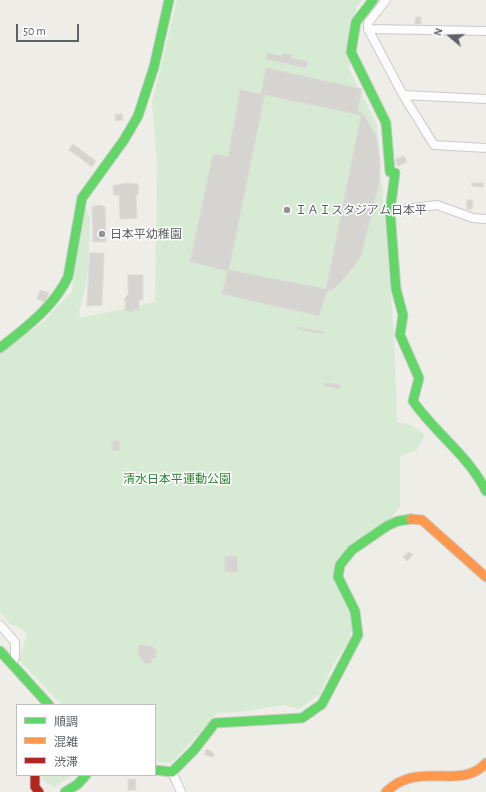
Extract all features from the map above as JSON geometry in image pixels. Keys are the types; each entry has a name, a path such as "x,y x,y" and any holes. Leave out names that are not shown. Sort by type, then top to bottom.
{"street":[{"path":"0,348 48,308 64,286 68,277 82,198 118,149 138,116 150,82 169,0"},
{"path":"373,0 356,22 351,52 386,123 390,172 395,173 390,210 396,289 403,315 400,335 419,378 413,401 433,428 471,464 486,491"},
{"path":"386,0 368,23 368,29 403,95 434,145 486,148"},
{"path":"368,29 486,31"},
{"path":"403,95 486,99"},
{"path":"390,210 437,205 473,218 486,219"},
{"path":"172,772 191,754 215,723 226,721 239,723 302,718 322,704 358,635 359,624 356,612 338,577 340,564 353,549 388,526 404,518 413,517 422,520 486,577"},
{"path":"0,625 15,642 15,656 12,664"},
{"path":"0,651 48,704"},
{"path":"386,792 401,780 416,778 464,781 473,777 486,763"},
{"path":"156,770 172,772"},
{"path":"172,772 182,792"},
{"path":"35,776 34,787 39,792"},
{"path":"65,792 78,784 85,776"}],"green space":[{"name":"清水日本平運動公園","path":"177,0 362,0 356,8 349,69 377,125 394,334 397,422 411,425 425,435 417,449 400,457 400,507 387,523 351,546 336,580 355,623 348,642 332,667 320,694 299,709 284,705 240,712 217,713 172,763 156,761 156,704 61,704 19,660 27,633 19,627 10,624 0,612 0,350 42,323 72,291 78,234 85,206 90,218 88,270 79,312 80,318 155,302 157,164 152,103"},
{"path":"43,776 71,776 55,787 42,780"}],"building":[{"path":"416,17 421,17 421,24 415,24"},
{"path":"267,53 282,56 283,53 292,55 291,58 308,61 306,68 266,59"},
{"path":"266,68 362,89 358,110 365,116 376,136 380,161 379,183 361,256 334,289 327,291 319,316 222,294 228,271 190,262 213,154 228,157 240,90 261,94","holes":["265,95 361,115 326,289 229,270"]},
{"path":"122,114 123,120 116,121 115,115"},
{"path":"73,144 96,161 92,167 69,150"},
{"path":"404,156 407,162 398,166 395,160"},
{"path":"126,183 138,184 139,186 138,195 136,195 137,218 120,219 119,195 114,195 113,186"},
{"path":"472,183 483,183 483,187 472,186"},
{"path":"467,200 473,200 472,209 467,209"},
{"path":"100,205 105,207 106,242 93,242 92,207"},
{"path":"90,253 104,253 102,305 87,306"},
{"path":"128,275 143,275 143,300 139,300 139,310 133,310 133,312 125,310 125,298 128,294"},
{"path":"41,290 49,293 45,302 37,299"},
{"path":"298,327 324,332 324,334 297,329"},
{"path":"326,383 340,385 340,389 325,386"},
{"path":"113,440 120,441 119,451 112,450"},
{"path":"409,552 413,555 407,561 403,557"},
{"path":"225,556 237,556 238,572 225,572"},
{"path":"139,645 151,646 156,650 156,658 152,658 151,664 146,664 140,658 138,651"},
{"path":"206,750 210,750 214,754 213,757 205,755"},
{"path":"135,779 136,790 128,790 128,780"}],"traffic: fast":[{"path":"0,348 47,308 62,288 68,277 82,198 124,140 138,116 154,67 169,0"},
{"path":"373,0 356,22 351,52 386,123 390,172 395,173 390,211 396,289 403,315 400,335 419,378 413,401 431,424 470,466 486,491"},
{"path":"156,770 172,772 194,750 215,723 302,718 322,704 358,635 355,611 338,577 340,565 352,550 387,526 398,521 411,519"},
{"path":"0,651 48,704"},
{"path":"65,792 78,784 85,776"}],"traffic: slow":[{"path":"411,519 422,520 486,577"},
{"path":"386,792 399,782 412,778 464,775 476,771 486,763"}],"traffic: jam":[{"path":"35,776 35,787 39,792"}],"place":[{"name":"ＩＡＩスタジアム日本平","path":"287,210"},
{"name":"日本平幼稚園","path":"102,234"}]}
